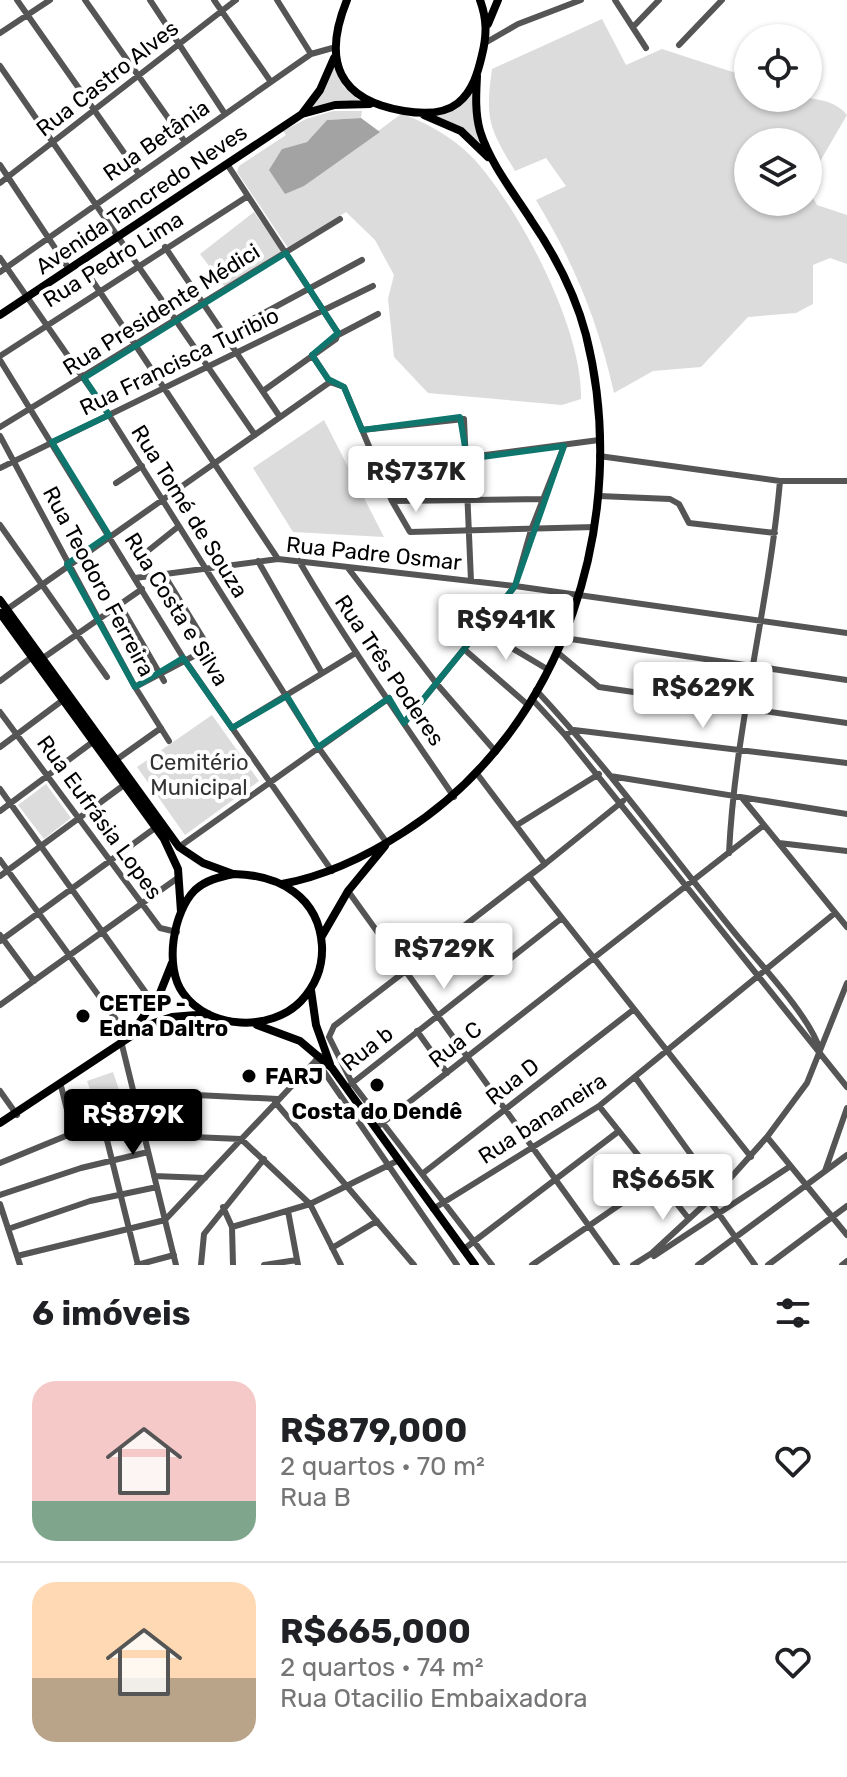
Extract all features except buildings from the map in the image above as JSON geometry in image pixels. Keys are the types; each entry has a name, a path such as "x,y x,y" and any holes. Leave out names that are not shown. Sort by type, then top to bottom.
{"main road":[{"path":"480,0 487,29"},
{"path":"282,884 332,871 387,843 454,797 478,775 532,698 564,638 578,597 599,496 599,440 585,334 568,284 499,170 480,129 477,76 487,29 498,0"},
{"path":"302,114 320,90 334,58 346,1"},
{"path":"334,58 346,85 370,104"},
{"path":"422,114 458,103 477,76"},
{"path":"302,114 335,105 370,104 422,114 469,136 499,170"},
{"name":"Avenida Tancredo Neves","path":"0,315 302,114"},
{"path":"0,600 2,612 63,700 116,760 179,847 203,863 234,874 261,877 282,884 309,903 317,917 321,937 319,974 311,990 282,1016 254,1024"},
{"path":"2,612 43,658 124,785 170,850 179,877 181,913 173,958 154,1004 124,1039"},
{"path":"321,937 348,891 387,843"},
{"path":"181,913 197,888 210,880 234,874"},
{"path":"173,958 177,983 183,994 210,1014"},
{"path":"311,990 316,1025 332,1068"},
{"path":"0,1123 61,1086 124,1039 172,1017 210,1014 254,1024 289,1035 349,1085 395,1163 413,1181 475,1265"}],"street":[{"path":"17,0 139,174"},
{"path":"0,33 50,0"},
{"path":"85,0 185,142"},
{"path":"150,0 225,114"},
{"path":"214,0 271,82"},
{"name":"Rua Castro Alves","path":"0,183 96,112 236,0"},
{"path":"277,0 311,54"},
{"path":"485,43 518,24 581,0"},
{"path":"615,0 646,48"},
{"path":"633,27 659,0"},
{"path":"679,45 722,0"},
{"name":"Rua Betânia","path":"3,270 311,54 336,47"},
{"path":"0,66 255,435"},
{"path":"227,164 309,288 337,337"},
{"path":"0,165 69,269"},
{"name":"Rua Pedro Lima","path":"0,356 47,322 248,196"},
{"name":"Rua Presidente Médici","path":"0,427 32,411 340,219"},
{"path":"165,247 280,417"},
{"name":"Rua Tomé de Souza","path":"0,258 3,270 28,296 109,415 318,747 387,843"},
{"path":"249,321 362,260"},
{"path":"80,262 278,559"},
{"name":"Rua Francisca Turibio","path":"0,468 373,286"},
{"path":"263,391 337,337 378,314"},
{"path":"312,355 330,382 344,387 392,501 412,533 595,527"},
{"name":"Rua Costa e Silva","path":"0,356 184,659 332,871"},
{"path":"2,612 330,382"},
{"path":"362,430 460,417 465,422 471,581"},
{"name":"Rua Teodoro Ferreira","path":"0,436 135,687 169,741"},
{"path":"378,469 599,440"},
{"path":"404,723 515,586 531,530 564,446"},
{"path":"599,456 780,481 847,481"},
{"path":"116,483 142,466"},
{"path":"729,854 732,796 775,533 780,481"},
{"path":"599,496 670,499 679,504 689,523 775,533"},
{"path":"392,501 543,499"},
{"path":"0,525 107,677"},
{"path":"149,550 179,526"},
{"name":"Rua Padre Osmar","path":"135,578 278,559 515,586 847,633"},
{"path":"258,561 322,673"},
{"name":"Rua Três Poderes","path":"299,561 354,654 389,698 454,797"},
{"path":"348,567 436,683 496,752"},
{"path":"135,687 184,659 207,650 209,644 163,573"},
{"path":"43,658 142,589"},
{"path":"120,605 164,681"},
{"path":"480,629 547,669"},
{"path":"564,638 847,680"},
{"path":"465,650 574,730 623,800 847,1087"},
{"path":"557,652 599,687 847,723"},
{"path":"232,728 354,654"},
{"path":"0,681 32,657"},
{"path":"179,847 389,698"},
{"path":"532,698 623,800"},
{"path":"0,747 63,700"},
{"name":"Rua Eufrásia Lopes","path":"0,712 77,820 162,930 177,932"},
{"path":"116,760 161,728"},
{"path":"565,735 574,730 847,763"},
{"path":"0,811 97,739"},
{"path":"517,825 597,774 847,814"},
{"path":"478,775 545,864"},
{"path":"0,876 124,785"},
{"path":"0,789 154,1004"},
{"path":"742,798 847,927"},
{"path":"492,1265 384,1122 349,1085 330,1042 331,1030 623,800"},
{"name":"Rua C","path":"376,1128 691,886 764,825"},
{"path":"34,981 1,938 155,828"},
{"path":"779,843 847,851"},
{"path":"0,860 72,955 124,1039 139,1115 176,1265"},
{"path":"529,876 751,1157"},
{"path":"0,1005 179,877"},
{"path":"691,886 764,969 816,1036 821,1054"},
{"path":"348,891 617,1265"},
{"name":"Rua bananeira","path":"433,1209 599,1106 835,913"},
{"name":"Rua b","path":"349,1085 562,918"},
{"path":"653,1254 751,1157 803,1090 821,1054 847,983"},
{"name":"Rua D","path":"413,1181 633,1010"},
{"path":"417,1031 447,1073"},
{"path":"17,1256 165,1220 318,1058 395,1163 457,1265"},
{"path":"635,1077 718,1192"},
{"path":"61,1086 73,1133"},
{"path":"0,1091 17,1115"},
{"path":"135,1096 157,1093 276,1100 414,1265"},
{"path":"599,1106 689,1219"},
{"path":"823,1174 847,1108"},
{"path":"0,1163 73,1133 139,1115"},
{"path":"103,1124 138,1265 174,1255"},
{"path":"464,1249 619,1131"},
{"path":"144,1135 241,1139 310,1204 341,1265"},
{"path":"767,1137 847,1235"},
{"path":"0,1195 81,1168 148,1152"},
{"path":"698,1265 847,1155"},
{"path":"201,1265 204,1234 264,1159"},
{"path":"232,1227 310,1204 395,1163"},
{"path":"633,1265 789,1167"},
{"path":"154,1176 205,1178"},
{"path":"532,1265 657,1179"},
{"path":"8,1229 90,1201 157,1187"},
{"path":"709,1200 755,1265"},
{"path":"0,1204 20,1265"},
{"path":"768,1265 847,1206"},
{"path":"223,1207 232,1227 233,1265"},
{"path":"264,1265 298,1262 288,1211"},
{"path":"332,1248 377,1221"},
{"path":"653,1254 660,1265"},
{"path":"842,1265 847,1261"}],"highlighted area":[{"path":"286,253 338,333 312,355 328,379 344,387 362,430 460,417 467,459 564,446 515,586 404,723 389,698 318,747 287,696 232,728 183,658 135,687 67,564 109,535 52,442 109,415 84,378"}],"green space":[{"path":"602,19 626,65 662,49 734,72 734,112 822,112 822,101 839,107 847,115 822,158 822,128 734,128 734,216 822,216 822,207 847,215 847,264 830,258 813,265 813,304 796,313 748,317 701,367 653,371 614,393 583,293 536,200 566,186 546,158 515,171 491,123 489,100 492,69"},
{"path":"334,67 344,87 360,101 332,102 311,108"},
{"path":"472,91 474,118 485,148 466,130 435,115"},
{"path":"333,111 362,111 361,118 327,120 307,142 282,149 304,186 401,114 439,132 473,158 510,207 545,271 572,339 581,399 562,405 428,393 394,357 388,299 394,275 375,240 346,212 288,248 237,172 239,166 286,135 283,131 306,119"},
{"path":"254,212 282,252 225,287 200,254"},
{"path":"324,420 384,537 293,532 253,468"},
{"name":"Cemitério Municipal","path":"212,715 259,781 185,835 137,767"},
{"path":"46,784 71,818 44,839 18,805"},
{"path":"113,1072 127,1113 101,1120 87,1081"}],"shaded area":[{"path":"361,118 380,132 304,186 285,194 269,170 282,149 307,142 327,120"}],"place":[{"name":"CETEP - Edna DaItro","path":"83,1016"},
{"name":"FARJ","path":"249,1076"},
{"name":"Costa do Dendê","path":"377,1085"}]}
